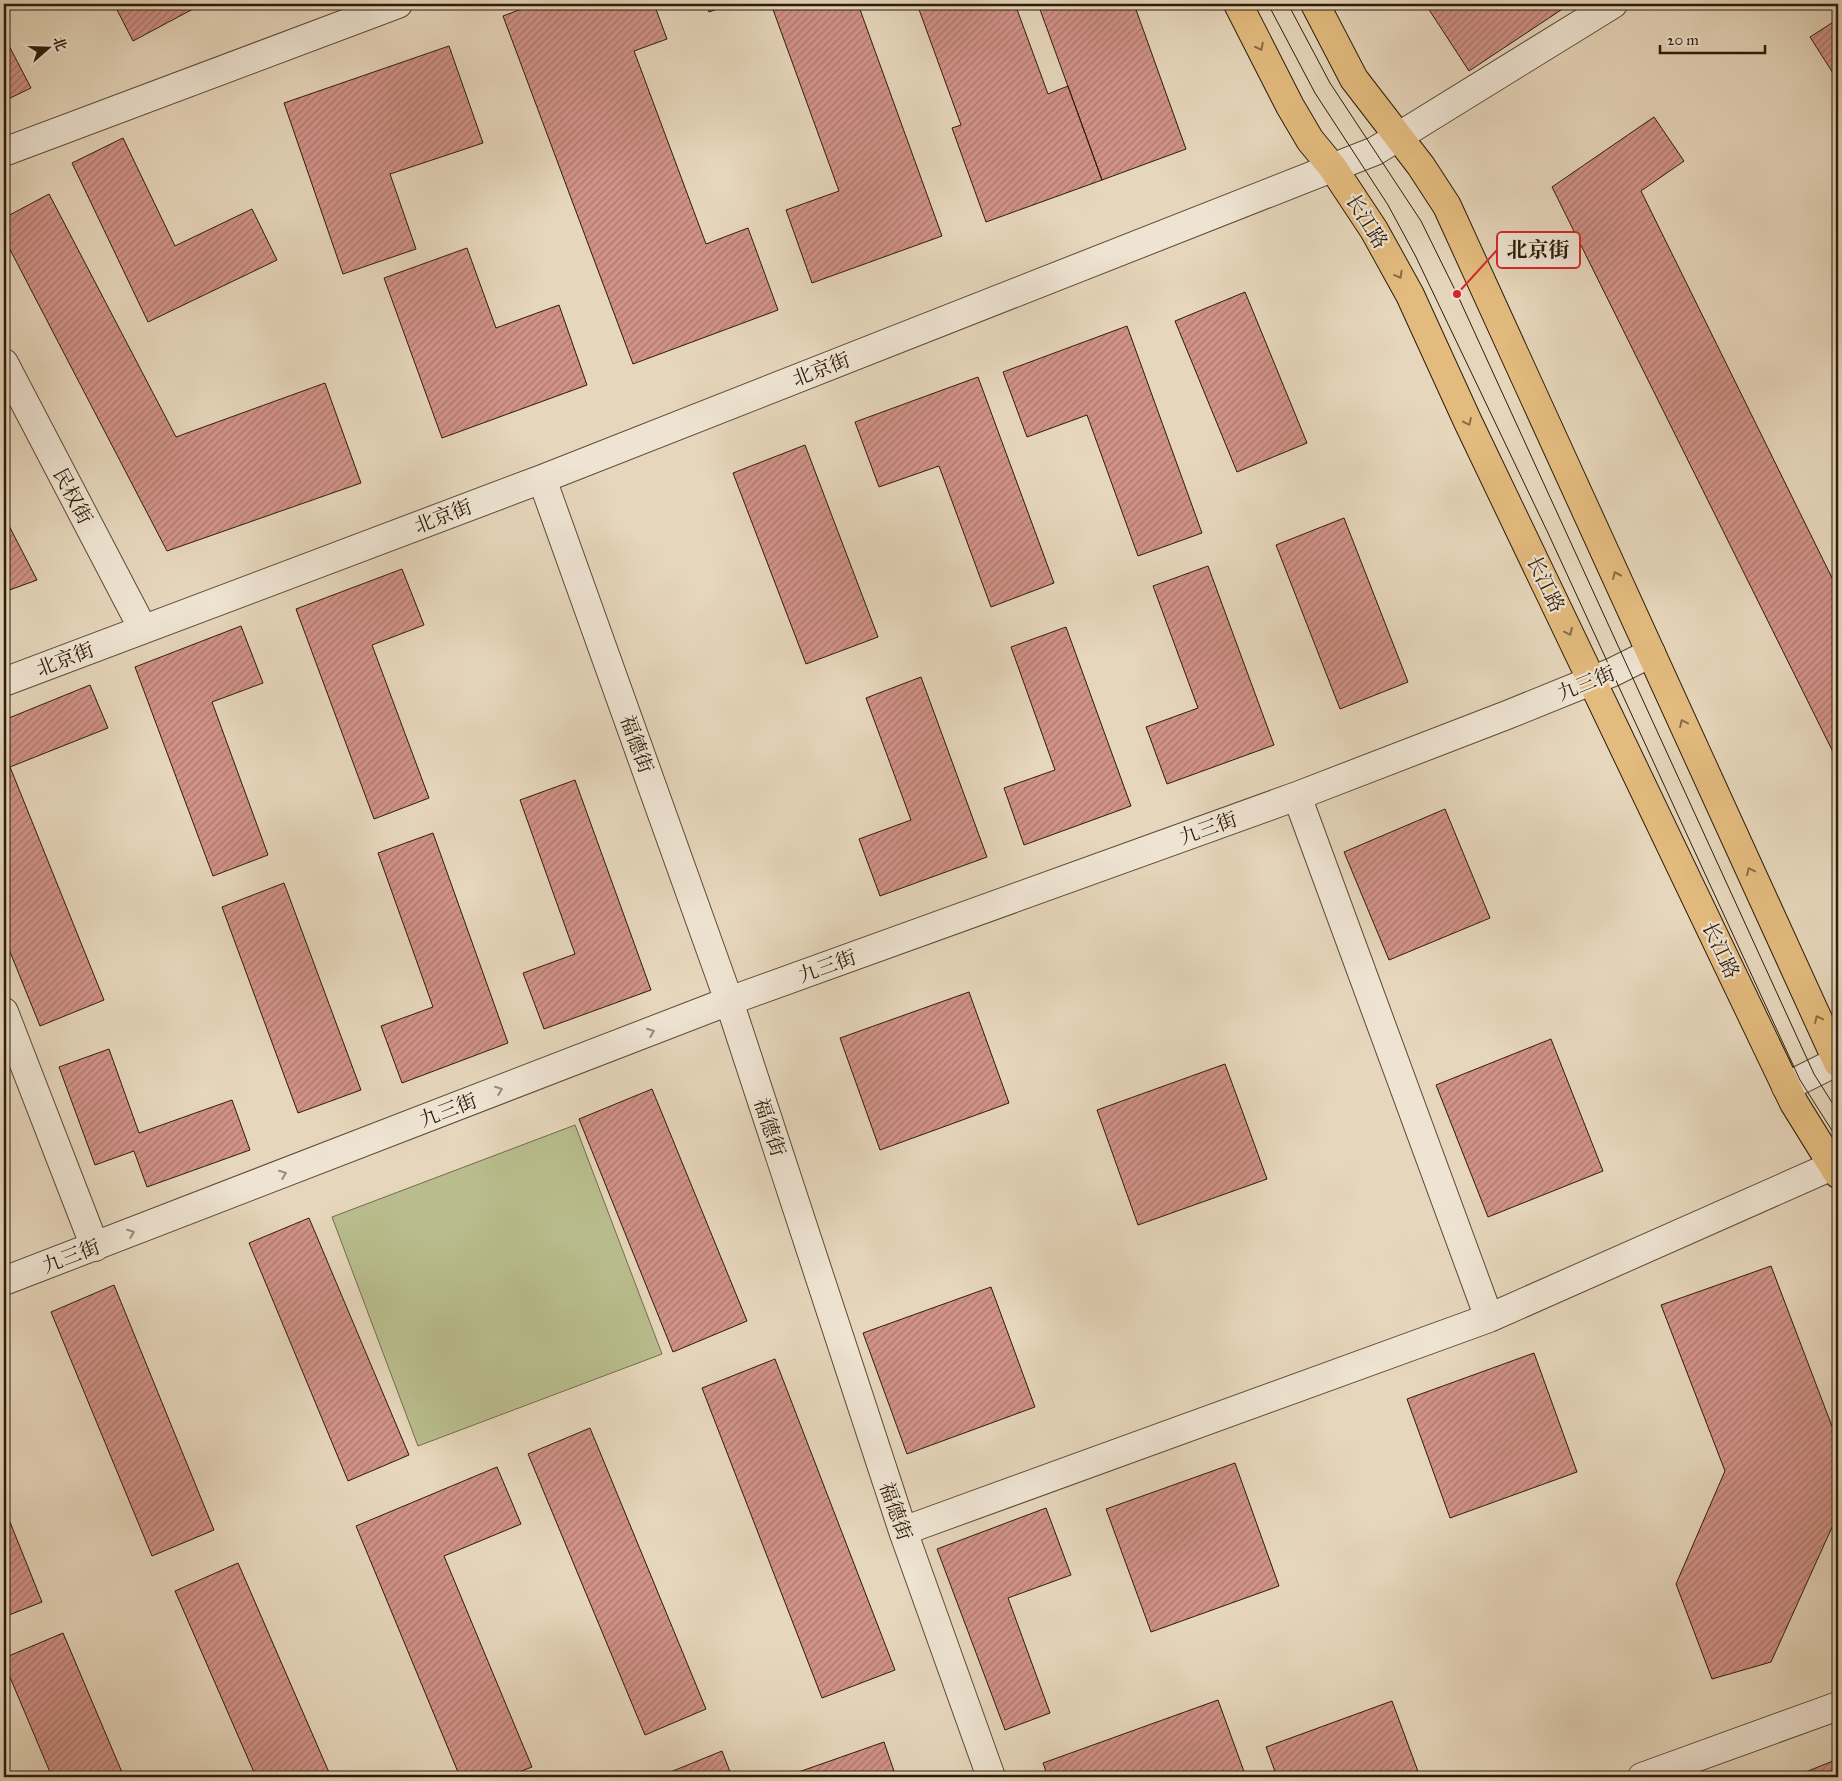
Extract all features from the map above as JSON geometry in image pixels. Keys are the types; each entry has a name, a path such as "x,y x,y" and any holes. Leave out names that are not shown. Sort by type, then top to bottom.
{"main road":[{"name":"长江路","path":"1238,4 1290,106 1310,140 1333,168 1374,230 1410,295 1786,1087 1835,1170"},
{"path":"1315,4 1354,79 1399,137 1447,206 1838,1062"}],"street":[{"path":"4,152 398,4"},
{"name":"北京街","path":"4,682 542,478 1375,151 1613,4"},
{"name":"民权街","path":"4,363 143,629"},
{"name":"福德街","path":"542,478 729,1001 902,1531 991,1777"},
{"name":"九三街","path":"4,1282 729,1001 1297,796 1592,681 1651,653"},
{"path":"1297,796 1489,1318"},
{"path":"4,1012 95,1247"},
{"path":"1786,1087 1838,1062"},
{"path":"902,1531 1489,1318 1835,1170"},
{"path":"1642,1777 1838,1706"}],"green space":[{"path":"575,1125 662,1354 418,1446 332,1217"}],"building":[{"path":"114,4 190,4 193,9 133,41"},
{"path":"535,4 654,4 667,39 634,51 706,244 748,228 778,310 633,364 503,16"},
{"path":"706,4 732,4 709,12"},
{"path":"771,4 858,4 942,236 812,283 786,210 839,191"},
{"path":"917,4 1015,4 1048,94 1068,86 1102,180 986,222 952,128 961,125"},
{"path":"1038,4 1134,4 1186,149 1102,180"},
{"path":"1570,4 1469,71 1426,5"},
{"path":"1838,19 1838,81 1810,37"},
{"path":"4,36 31,88 4,101"},
{"path":"449,46 483,143 390,174 416,249 343,274 284,103"},
{"path":"1654,117 1684,161 1641,191 1838,590 1838,762 1552,187"},
{"path":"123,138 175,246 252,209 277,260 148,322 72,163"},
{"path":"49,194 176,437 325,383 361,483 167,551 4,238 4,218"},
{"path":"467,248 496,328 559,305 587,385 442,438 384,278"},
{"path":"1245,292 1307,443 1237,472 1175,321"},
{"path":"1127,326 1202,533 1138,556 1087,415 1027,437 1003,372"},
{"path":"978,377 1054,583 991,607 939,466 879,487 855,422"},
{"path":"805,445 878,637 806,664 733,473"},
{"path":"4,516 37,580 4,592"},
{"path":"1344,518 1408,682 1340,709 1276,545"},
{"path":"1208,566 1274,745 1167,784 1146,727 1198,708 1153,586"},
{"path":"402,569 424,625 372,645 429,798 374,819 296,609"},
{"path":"241,626 263,683 212,702 268,855 213,876 135,667"},
{"path":"1066,627 1131,806 1024,845 1004,788 1055,770 1011,647"},
{"path":"921,677 987,857 880,896 859,839 911,820 866,698"},
{"path":"90,685 108,728 10,767 104,1000 40,1026 4,937 4,720"},
{"path":"575,780 651,990 544,1029 523,973 575,954 520,800"},
{"path":"1445,809 1490,918 1389,960 1344,852"},
{"path":"433,833 508,1043 402,1083 381,1026 433,1007 378,853"},
{"path":"284,883 361,1090 298,1113 222,907"},
{"path":"969,992 1009,1103 880,1150 840,1038"},
{"path":"1551,1039 1603,1171 1488,1217 1436,1085"},
{"path":"109,1049 139,1133 232,1100 250,1150 147,1187 134,1151 95,1165 59,1067"},
{"path":"1225,1064 1267,1179 1138,1225 1097,1110"},
{"path":"652,1089 747,1321 673,1352 579,1119"},
{"path":"309,1218 409,1455 348,1481 249,1243"},
{"path":"1771,1266 1838,1442 1838,1514 1771,1662 1712,1679 1676,1584 1725,1471 1661,1305"},
{"path":"114,1285 214,1530 152,1556 51,1312"},
{"path":"991,1287 1035,1407 907,1454 863,1333"},
{"path":"1534,1353 1577,1472 1450,1518 1407,1399"},
{"path":"775,1359 895,1670 822,1698 702,1388"},
{"path":"590,1428 706,1709 645,1735 528,1454"},
{"path":"1235,1463 1279,1586 1151,1632 1106,1509"},
{"path":"497,1467 521,1524 444,1556 532,1767 506,1777 460,1777 356,1526"},
{"path":"4,1507 42,1602 4,1617"},
{"path":"1046,1508 1071,1575 1008,1598 1050,1713 1005,1730 937,1549"},
{"path":"238,1563 331,1777 256,1777 175,1591"},
{"path":"63,1633 124,1777 52,1777 4,1663 4,1658"},
{"path":"1218,1700 1246,1777 1048,1777 1043,1763"},
{"path":"1392,1701 1420,1777 1277,1777 1266,1747"},
{"path":"884,1742 896,1777 791,1777 790,1775"},
{"path":"722,1751 732,1777 664,1777 663,1775"},
{"path":"1838,1759 1838,1777 1793,1777"}],"tram line":[{"path":"1268,4 1315,93 1388,205 1416,257 1548,533 1800,1080 1838,1140"},
{"path":"1288,4 1330,83 1421,221 1457,294 1814,1074 1838,1112"}],"place":[{"name":"北京街","path":"1457,294"}]}
